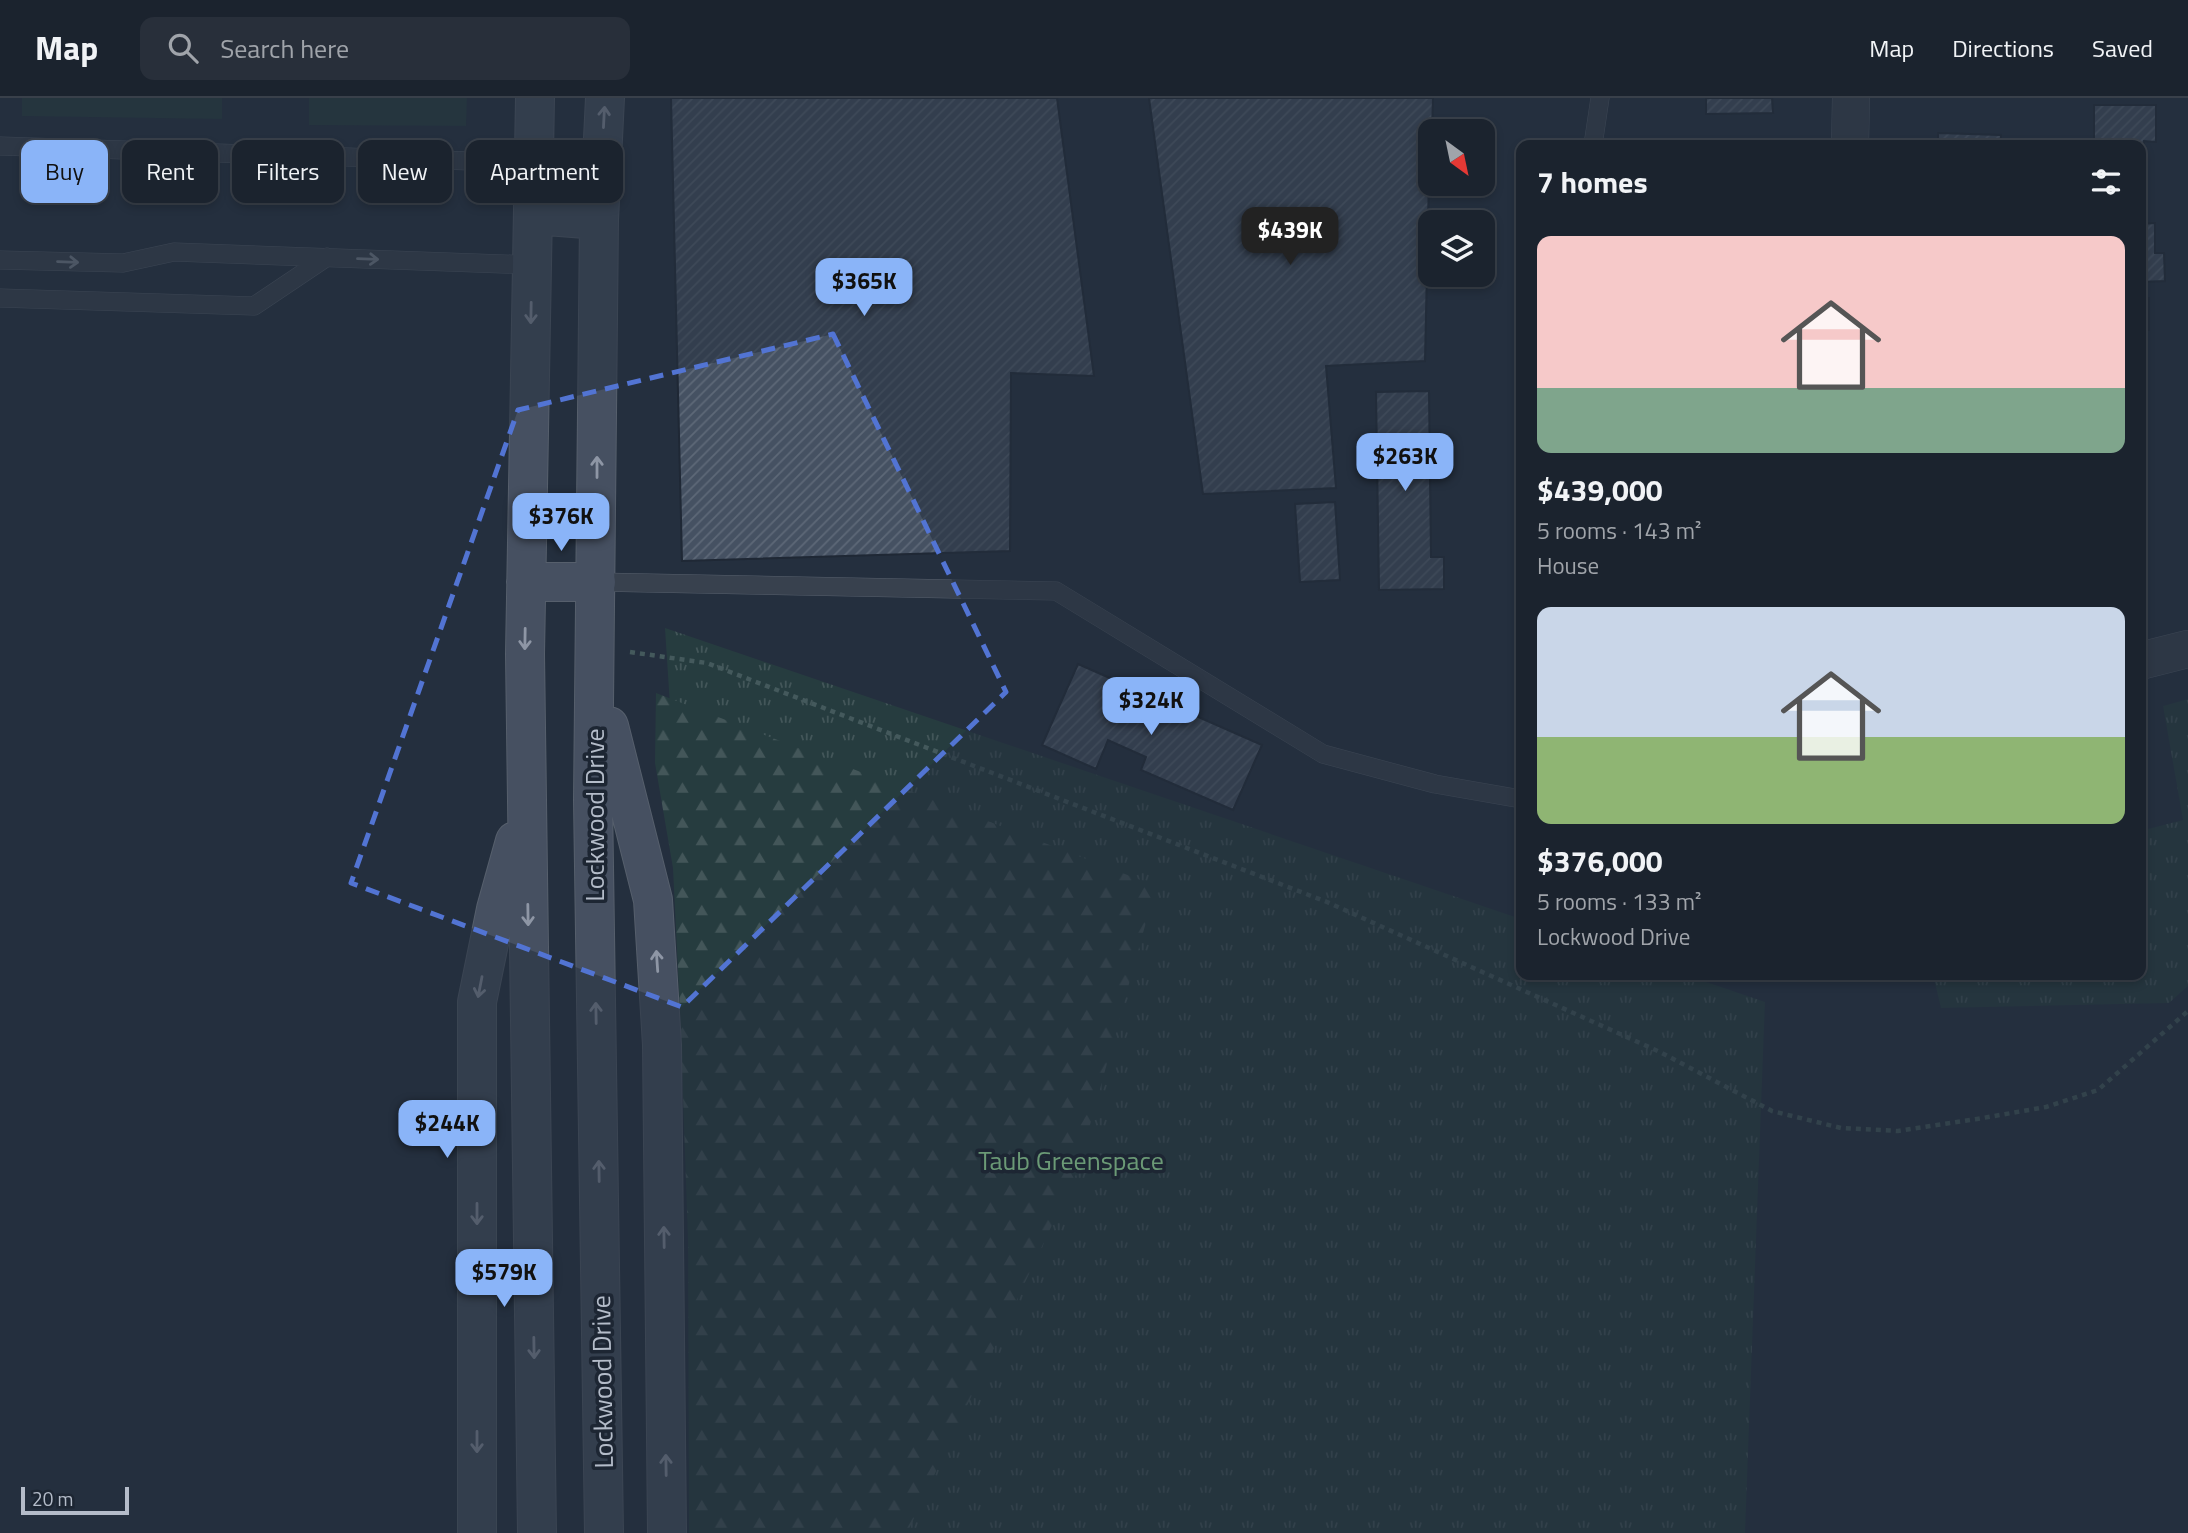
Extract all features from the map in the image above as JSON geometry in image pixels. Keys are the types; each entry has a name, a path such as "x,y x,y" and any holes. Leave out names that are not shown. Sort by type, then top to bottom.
{"main road":[{"path":"535,140 536,98"},
{"name":"Lockwood Drive","path":"604,1533 593,800 599,220 606,98"},
{"path":"534,203 526,582 537,1533"},
{"path":"534,215 599,220"},
{"path":"526,582 596,582"},
{"path":"595,652 614,753 653,900 662,1045 667,1533"},
{"path":"477,1533 477,1002 496,909 527,802"}],"street":[{"path":"1850,140 1851,98"},
{"path":"2146,660 2188,649"}],"lane":[{"path":"1594,140 1600,98"},
{"path":"0,146 466,161"},
{"path":"0,260 123,263 174,252 533,265"},
{"path":"0,298 254,306 327,257"},
{"path":"596,582 1056,592 1323,754 1435,784 1516,798"}],"path":[{"path":"595,652 626,651 707,663 859,721 1326,902 1660,1052 1772,1111 1840,1128 1898,1131 2046,1107 2098,1090 2188,1011"}],"highlighted area":[{"path":"833,334 1006,692 682,1007 351,883 518,410"}],"green space":[{"path":"22,98 222,98 222,119 22,116"},
{"path":"309,98 467,98 466,126 309,125"},
{"name":"Taub Greenspace","path":"665,628 1516,917 1516,980 1701,980 1765,1002 1745,1533 694,1533 698,1136"},
{"path":"656,693 1156,886 1077,1172 907,1533 689,1533 688,1241 680,1011 673,868 655,763"},
{"path":"2188,699 2188,986 2169,1003 1941,1008 1934,980 2146,980 2146,829 2183,820 2163,706"}],"building":[{"path":"671,98 1057,98 1094,376 1011,373 1010,551 682,561"},
{"path":"1149,98 1433,98 1432,119 1418,119 1418,196 1429,196 1428,210 1418,210 1418,287 1427,287 1425,361 1326,366 1336,488 1203,494"},
{"path":"1706,98 1772,98 1773,113 1706,114"},
{"path":"2094,105 2156,105 2156,142 2094,140"},
{"path":"1938,133 2001,135 2001,140 1938,140"},
{"path":"2155,223 2155,253 2164,253 2165,281 2146,282 2146,224"},
{"path":"2146,298 2149,298 2149,330 2146,330"},
{"path":"1429,391 1431,557 1444,557 1444,589 1379,590 1376,392"},
{"path":"1335,502 1340,580 1300,582 1295,504"},
{"path":"1078,664 1262,745 1233,810 1141,770 1146,757 1108,740 1096,769 1042,745"}]}
